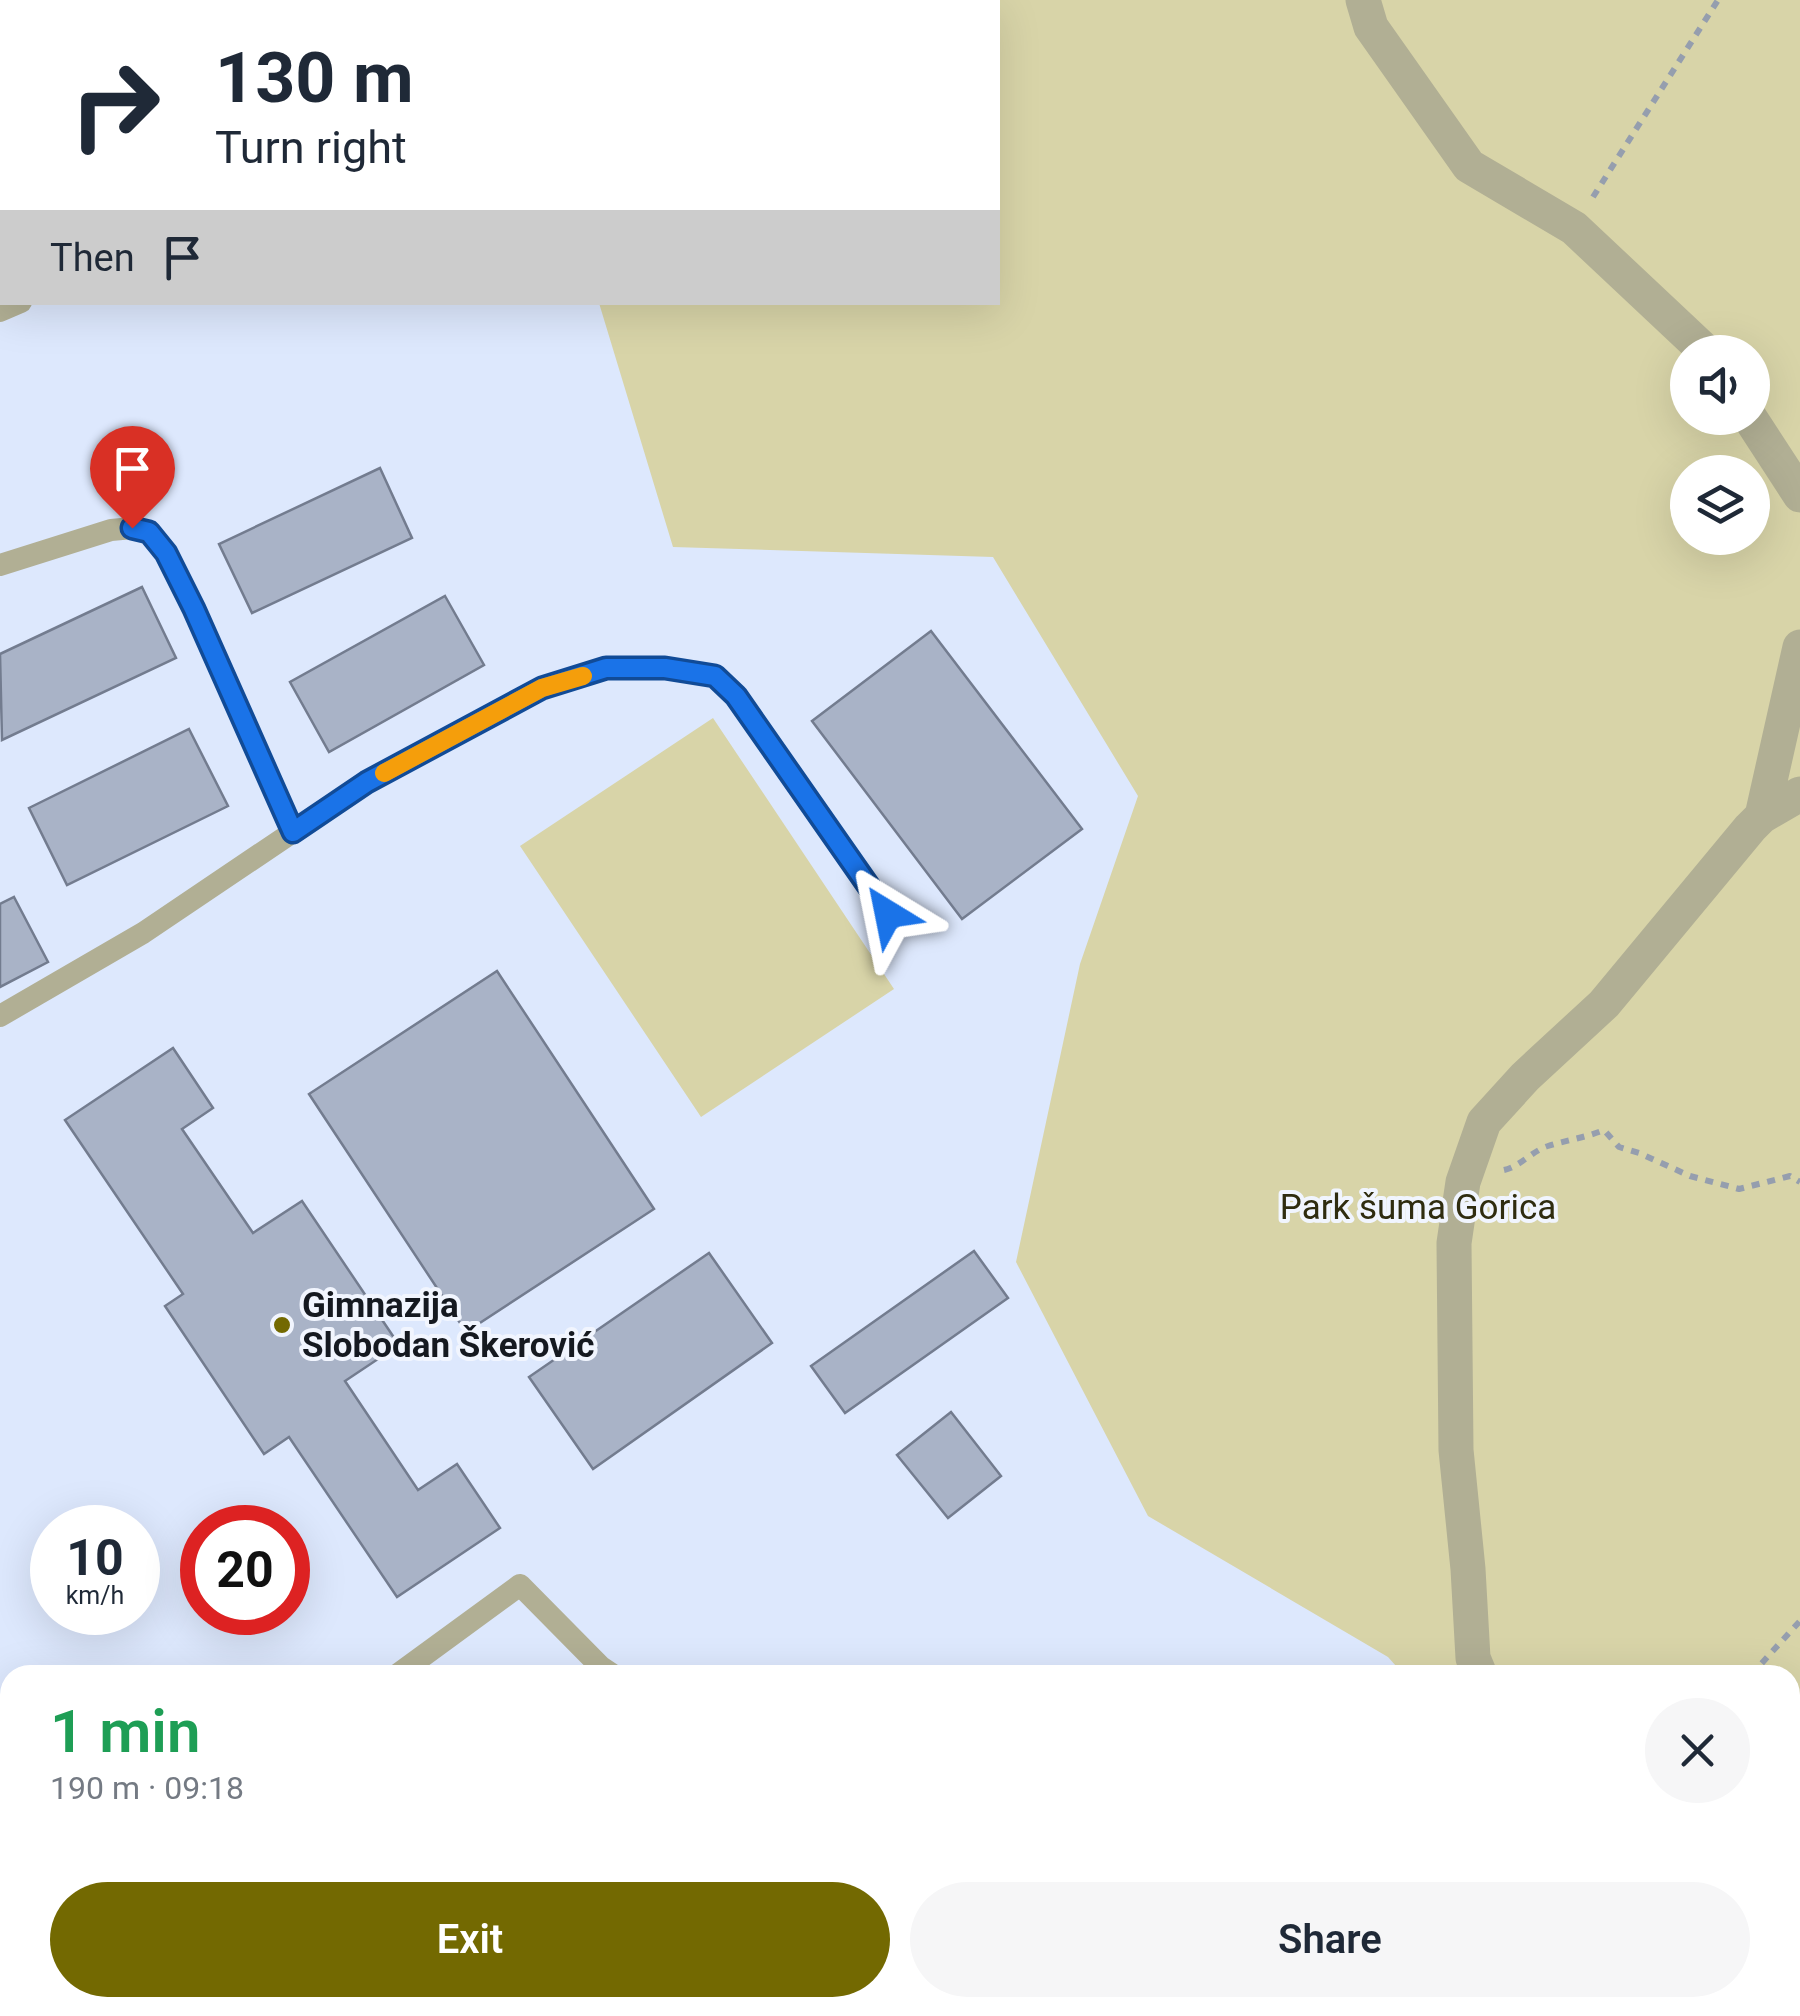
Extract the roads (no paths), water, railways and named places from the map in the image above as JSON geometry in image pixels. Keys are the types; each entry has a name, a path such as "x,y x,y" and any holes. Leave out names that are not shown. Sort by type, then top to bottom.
{"street":[{"path":"1363,0 1371,28 1469,166 1574,228 1688,335"},
{"path":"1761,435 1800,495"},
{"path":"1762,816 1800,647"},
{"path":"1476,1665 1456,1450 1454,1243 1462,1182 1484,1122 1525,1077 1604,1004 1762,816 1800,794"}],"lane":[{"path":"0,566 111,530 132,528 149,532 166,553 194,609 293,832"},
{"path":"0,1016 143,933 367,782 542,688 606,668 665,668 715,676 736,696 888,914"},
{"path":"412,1665 520,1585 597,1665"}],"place":[{"name":"Gimnazija Slobodan Škerović","path":"282,1325"}],"park label":[{"name":"Park šuma Gorica","path":"1418,1207"}]}
